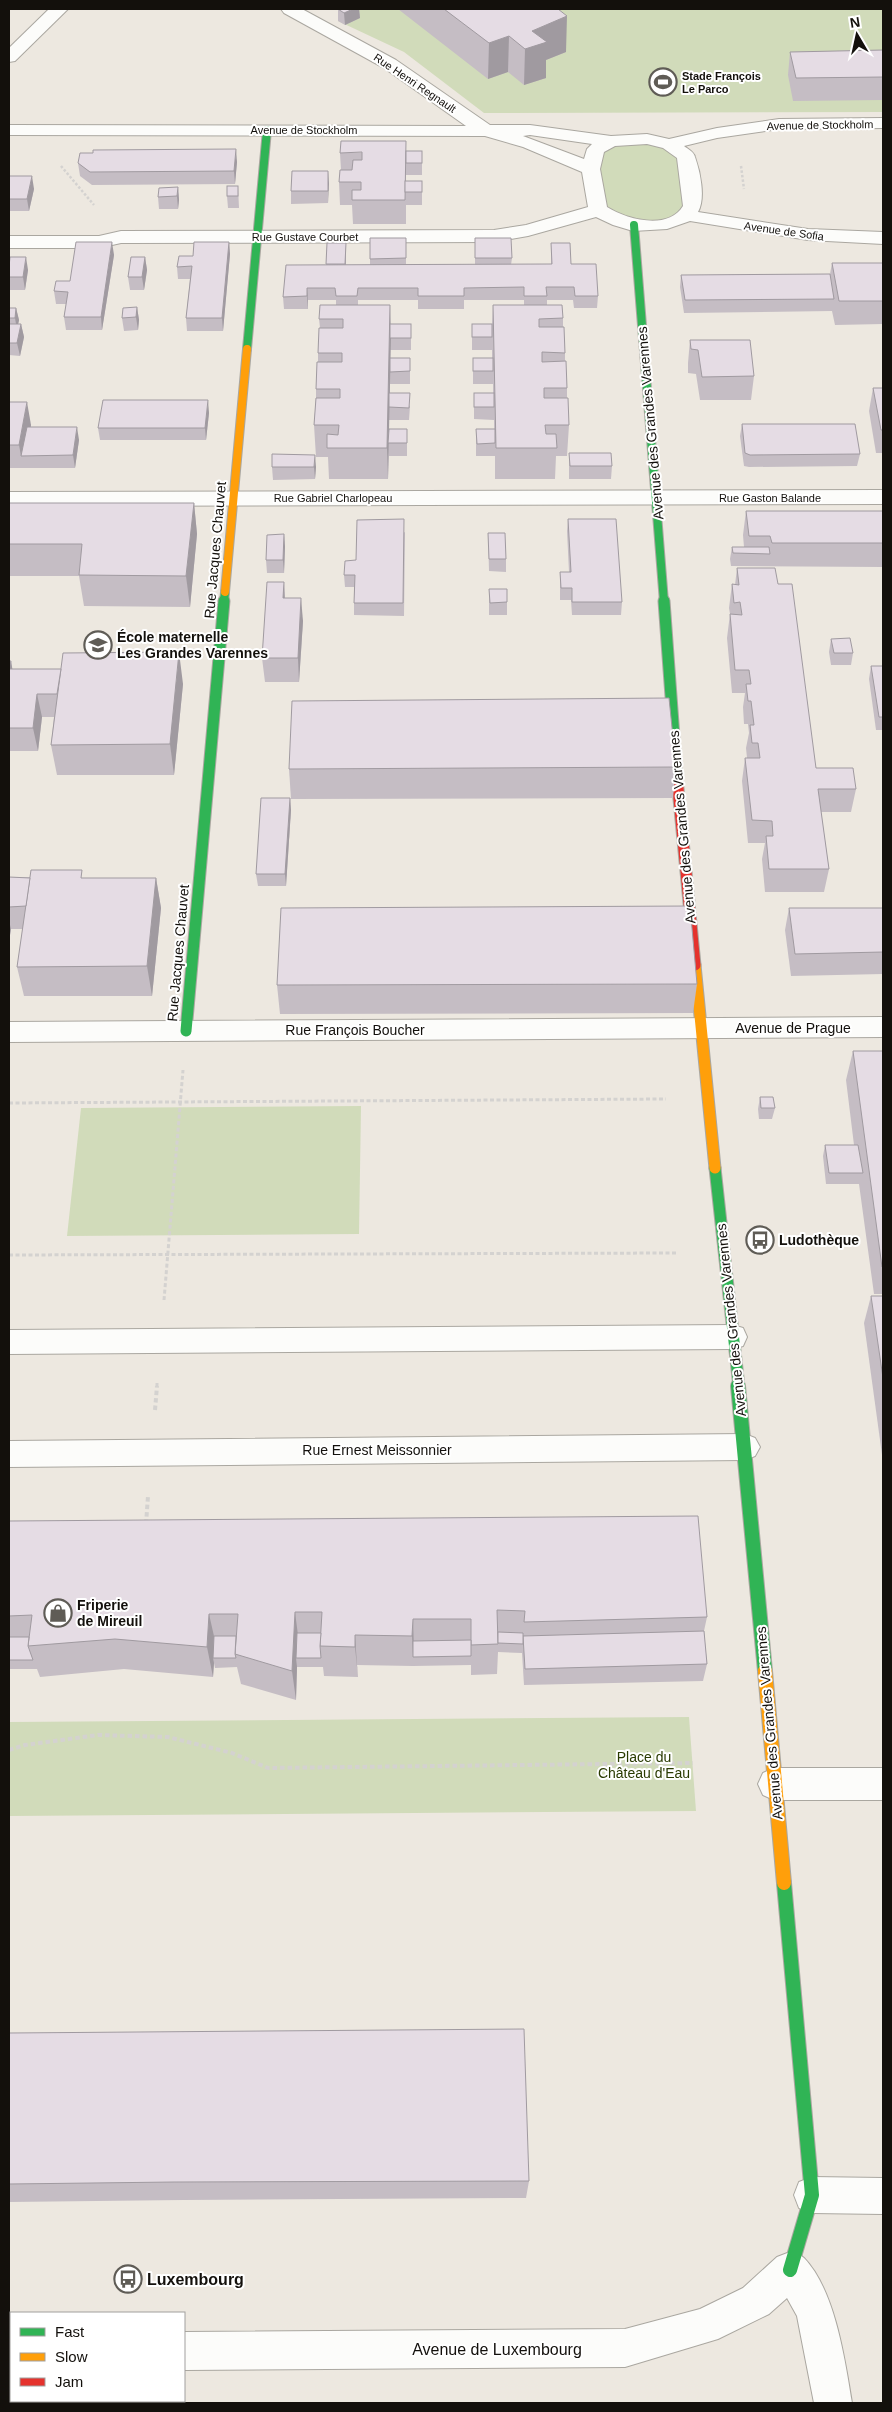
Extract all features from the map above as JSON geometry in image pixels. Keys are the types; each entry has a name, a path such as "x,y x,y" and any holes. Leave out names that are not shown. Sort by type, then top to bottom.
{"street":[{"path":"9,57 59,9"},
{"name":"Rue Henri Regnault","path":"290,9 390,64 486,131"},
{"name":"Avenue de Stockholm","path":"669,144 717,133 779,124 883,123"},
{"name":"Avenue de Stockholm","path":"9,130 486,131 529,143 591,169"},
{"name":"Rue Jacques Chauvet","path":"186,1032 259,237 267,130"},
{"path":"486,131 530,130 611,141 647,139 669,144 686,156 692,205 686,215 666,224 634,225 610,218 598,210 591,169 596,149 611,141"},
{"name":"Rue Gustave Courbet","path":"9,242 99,242 121,237 494,236 528,230 598,210"},
{"name":"Avenue de Sofia","path":"686,215 804,235 840,238 883,238"},
{"name":"Avenue des Grandes Varennes","path":"634,225 657,498 667,659 681,828 723,1253 745,1447 812,2195 790,2270"},
{"name":"Rue Gaston Balande","path":"657,498 883,497"},
{"name":"Rue Gabriel Charlopeau","path":"9,499 657,498"},
{"name":"Avenue de Prague","path":"702,1028 883,1027"},
{"name":"Rue François Boucher","path":"9,1032 702,1028"},
{"path":"9,1342 733,1337"},
{"name":"Rue Ernest Meissonnier","path":"9,1454 745,1447"},
{"path":"774,1784 883,1784"},
{"path":"812,2195 883,2196"},
{"path":"790,2270 806,2294 815,2314 833,2403"},
{"name":"Avenue de Luxembourg","path":"185,2351 625,2348 714,2322 756,2301 790,2270"}],"path":[{"path":"52,130 49,148 66,173 121,237"},
{"path":"717,133 741,165 746,206 742,225"},
{"path":"146,1526 186,1032"},
{"path":"9,1103 709,1098"},
{"path":"9,1255 723,1253"},
{"path":"9,1750 25,1745 98,1735 168,1737 232,1753 268,1768 692,1763"}],"green space":[{"name":"Stade François Le Parco","path":"346,9 883,9 883,112 484,113 404,52 338,21"},
{"path":"647,139 686,156 686,215 634,225 598,210 596,149"},
{"path":"361,1106 359,1234 67,1236 81,1108"},
{"name":"Place du Château d'Eau","path":"689,1717 696,1811 9,1816 9,1722"}],"building":[{"path":"338,9 353,9 344,13"},
{"path":"444,9 558,9 567,16 532,31 547,42 525,49 509,36 489,43"},
{"path":"883,50 883,77 796,78 790,52"},
{"path":"341,141 406,141 405,200 352,200 352,190 361,190 361,182 339,182 340,170 352,170 353,160 362,160 362,152 340,153"},
{"path":"236,149 234,171 90,172 78,163 80,153 93,153 93,150"},
{"path":"406,151 422,151 422,163 406,163"},
{"path":"292,171 328,171 328,191 291,191"},
{"path":"9,176 32,176 27,199 9,199"},
{"path":"405,181 422,181 422,192 405,192"},
{"path":"227,186 238,186 238,196 227,196"},
{"path":"178,187 177,196 158,197 159,188"},
{"path":"370,238 406,238 406,258 370,259"},
{"path":"475,238 511,238 512,258 475,258"},
{"path":"76,242 112,242 101,317 64,317 68,292 54,291 56,281 70,281"},
{"path":"194,242 229,242 222,318 186,318 192,266 177,267 179,256 193,256"},
{"path":"327,243 346,243 345,264 326,264"},
{"path":"551,243 570,243 571,264 596,264 598,296 575,296 574,287 546,287 547,296 524,296 524,287 464,288 464,296 418,296 418,288 358,288 357,296 336,296 335,288 307,288 307,296 283,297 286,265 552,264"},
{"path":"10,257 26,257 23,277 9,277"},
{"path":"131,257 145,257 142,277 128,277"},
{"path":"832,263 883,263 883,301 839,301"},
{"path":"830,274 834,299 685,300 681,275"},
{"path":"320,305 390,305 387,448 327,448 327,434 338,435 339,425 314,425 316,398 340,398 340,389 316,389 317,362 342,362 342,353 318,353 319,328 343,328 343,319 319,319"},
{"path":"493,305 562,305 563,318 539,319 539,327 564,327 565,353 542,352 542,362 566,361 567,388 544,388 544,398 568,398 569,425 545,425 546,434 556,434 557,448 496,448"},
{"path":"137,307 136,317 122,318 123,308"},
{"path":"9,308 16,308 15,318 9,318"},
{"path":"9,324 21,324 17,343 9,343"},
{"path":"390,324 411,324 411,338 390,338"},
{"path":"472,324 492,324 492,337 472,337"},
{"path":"690,340 750,340 754,376 702,377 698,350 691,349"},
{"path":"390,358 410,358 410,371 390,372"},
{"path":"473,358 493,358 493,371 473,371"},
{"path":"873,388 883,388 883,430 881,430"},
{"path":"389,393 410,393 409,408 389,407"},
{"path":"474,393 494,393 494,407 474,407"},
{"path":"103,400 208,400 205,428 98,428"},
{"path":"9,402 27,402 19,445 9,445"},
{"path":"742,424 855,424 860,454 750,455 745,453"},
{"path":"27,427 77,427 73,455 21,456"},
{"path":"389,429 407,429 407,443 388,443"},
{"path":"476,429 495,429 495,443 477,444"},
{"path":"569,453 611,453 612,466 570,466"},
{"path":"272,454 315,455 314,467 272,467"},
{"path":"9,503 194,503 186,576 79,575 82,544 9,544"},
{"path":"746,511 883,511 883,543 772,543 770,536 749,536"},
{"path":"404,519 403,603 354,603 355,575 344,575 345,561 356,560 357,520"},
{"path":"568,519 616,519 622,602 572,602 572,588 561,588 560,572 571,572"},
{"path":"488,533 505,533 506,559 489,559"},
{"path":"284,534 283,560 266,560 267,535"},
{"path":"732,547 769,547 770,554 733,553"},
{"path":"737,568 775,568 778,584 792,584 816,768 853,768 856,789 818,789 829,869 769,869 766,836 773,836 772,821 752,820 745,758 760,758 758,743 752,743 750,725 754,725 751,701 748,701 746,684 751,684 749,670 735,670 730,614 742,615 740,602 734,603 732,584 739,585"},
{"path":"267,582 284,582 283,598 301,598 298,658 262,658"},
{"path":"489,589 507,589 507,602 490,603"},
{"path":"850,638 853,653 834,653 831,639"},
{"path":"179,652 170,744 51,745 63,653"},
{"path":"871,666 883,666 883,717 879,717"},
{"path":"9,669 61,669 57,694 37,694 33,728 9,728"},
{"path":"669,698 676,767 289,769 292,701"},
{"path":"261,798 290,798 285,874 256,874"},
{"path":"31,870 82,870 81,878 156,878 147,966 17,967"},
{"path":"9,877 30,878 26,906 9,907"},
{"path":"690,906 697,984 277,985 281,908"},
{"path":"789,908 883,908 883,952 795,954"},
{"path":"853,1051 883,1051 883,1267 882,1267"},
{"path":"760,1097 773,1097 775,1108 761,1108"},
{"path":"825,1145 858,1145 863,1173 829,1173"},
{"path":"871,1296 883,1296 883,1378"},
{"path":"698,1516 707,1617 524,1622 525,1611 497,1610 498,1644 471,1645 471,1619 413,1619 412,1636 355,1635 355,1647 320,1646 322,1612 295,1612 292,1671 235,1654 238,1614 209,1614 207,1647 115,1639 28,1646 32,1615 9,1616 9,1521"},
{"path":"704,1631 707,1664 525,1669 523,1636"},
{"path":"498,1632 523,1633 523,1644 498,1643"},
{"path":"297,1633 321,1633 321,1658 296,1658"},
{"path":"214,1636 236,1636 236,1658 213,1658"},
{"path":"9,1637 29,1637 28,1646 33,1660 9,1660"},
{"path":"471,1640 471,1656 413,1657 413,1641"},
{"path":"524,2029 529,2181 9,2184 9,2033"}],"traffic: fast":[{"path":"247,349 267,130"},
{"path":"634,225 657,498 677,778"},
{"path":"186,1031 225,592"},
{"path":"715,1168 745,1447 765,1671"},
{"path":"784,1883 812,2195 790,2270"}],"traffic: slow":[{"path":"225,592 247,349"},
{"path":"695,965 715,1168"},
{"path":"765,1671 784,1883"}],"traffic: jam":[{"path":"677,778 695,965"}],"place":[{"name":"Stade François Le Parco","path":"663,82"},
{"name":"École maternelle Les Grandes Varennes","path":"98,645"},
{"name":"Ludothèque","path":"760,1240"},
{"name":"Friperie de Mireuil","path":"58,1613"},
{"name":"Luxembourg","path":"128,2279"}]}
